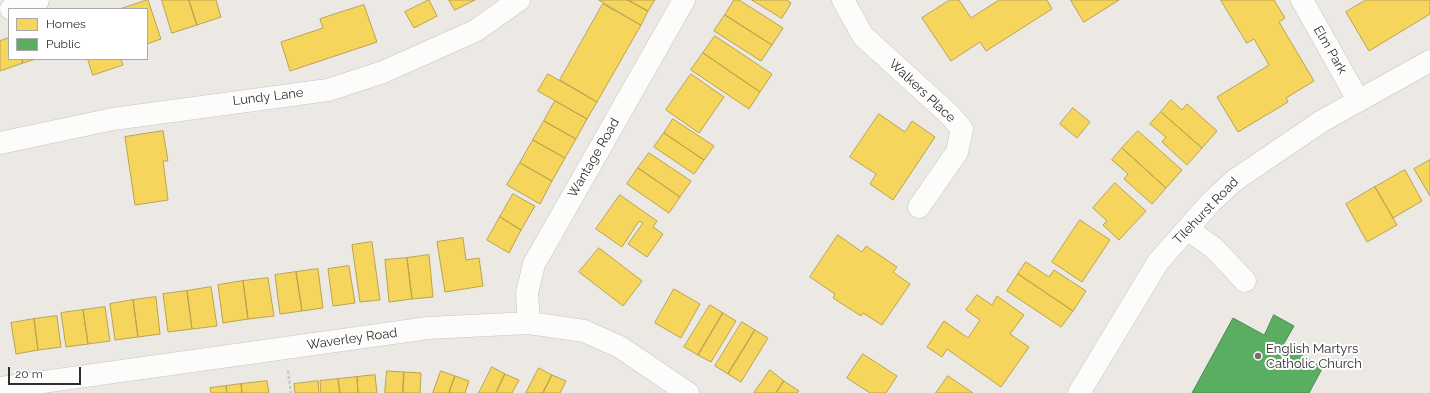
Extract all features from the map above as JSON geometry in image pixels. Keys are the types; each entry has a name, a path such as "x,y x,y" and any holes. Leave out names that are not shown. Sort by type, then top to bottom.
{"street":[{"path":"13,8 38,0"},
{"name":"Lundy Lane","path":"0,143 113,120 328,90 383,72 478,34 519,0"},
{"name":"Wantage Road","path":"529,323 527,293 534,264 684,0"},
{"name":"Walkers Place","path":"843,0 863,36 950,115 962,129 957,152 919,207"},
{"name":"Elm Park","path":"1302,0 1358,100"},
{"name":"Tilehurst Road","path":"1079,393 1158,262 1187,229 1235,180 1322,121 1430,61"},
{"path":"1187,229 1214,248 1245,281"},
{"name":"Waverley Road","path":"0,388 428,328 529,323 584,330 620,347 688,393"}],"building: Homes":[{"path":"148,0 161,39 148,44 148,8 123,8"},
{"path":"162,0 189,0 197,25 172,33"},
{"path":"189,0 216,0 221,17 197,25"},
{"path":"429,0 437,16 414,28 405,12"},
{"path":"449,0 475,0 455,10"},
{"path":"599,0 628,0 648,11 641,25"},
{"path":"628,0 655,0 648,11"},
{"path":"734,0 739,0 783,28 772,45 725,15"},
{"path":"752,0 787,0 791,3 782,18"},
{"path":"950,0 959,0 971,18 999,0 1047,0 1052,9 986,51 980,42 951,61 922,18"},
{"path":"1071,0 1119,0 1084,22"},
{"path":"1221,0 1274,0 1285,18 1279,22 1314,81 1286,98 1288,102 1238,132 1217,97 1269,65 1254,39 1247,43"},
{"path":"1366,0 1430,0 1430,14 1369,51 1346,12"},
{"path":"603,4 641,25 597,102 560,80"},
{"path":"364,5 377,42 290,71 281,42 323,28 320,19"},
{"path":"725,15 772,45 761,61 714,31"},
{"path":"715,36 772,74 760,92 703,53"},
{"path":"8,38 8,60 22,60 23,63 0,71 0,41"},
{"path":"703,53 760,92 749,109 691,70"},
{"path":"22,60 33,60 23,63"},
{"path":"88,60 121,60 123,65 93,75"},
{"path":"548,74 597,102 587,119 538,91"},
{"path":"691,74 724,97 699,133 666,110"},
{"path":"1171,100 1182,110 1187,104 1217,131 1202,148 1161,112"},
{"path":"555,101 587,119 576,139 544,121"},
{"path":"1073,108 1090,122 1077,138 1060,124"},
{"path":"1161,112 1202,148 1187,165 1162,142 1166,137 1150,124"},
{"path":"879,114 905,132 912,121 935,137 893,200 870,184 876,174 850,157"},
{"path":"673,119 714,146 704,160 664,133"},
{"path":"544,121 576,139 565,158 533,140"},
{"path":"163,131 168,161 163,161 168,200 135,205 125,137"},
{"path":"1138,131 1182,170 1166,188 1122,148"},
{"path":"664,133 704,160 694,174 654,147"},
{"path":"533,140 565,158 552,181 520,163"},
{"path":"1122,148 1166,188 1152,204 1124,179 1128,174 1112,160"},
{"path":"649,153 691,181 680,197 638,168"},
{"path":"1430,160 1430,196 1414,169"},
{"path":"520,163 552,181 540,204 507,185"},
{"path":"638,168 680,197 669,213 627,184"},
{"path":"1405,170 1422,201 1393,218 1375,187"},
{"path":"1115,183 1146,211 1119,240 1103,225 1107,221 1093,208"},
{"path":"1375,187 1397,225 1367,242 1346,204"},
{"path":"513,194 535,206 521,230 500,217"},
{"path":"620,195 657,221 653,227 663,234 647,257 628,244 643,223 639,221 622,247 596,229"},
{"path":"500,217 521,230 509,253 487,240"},
{"path":"1080,220 1110,240 1082,282 1052,262"},
{"path":"838,235 862,252 866,246 897,267 893,272 910,284 882,325 863,313 861,316 833,298 835,294 810,277"},
{"path":"463,238 466,260 479,258 483,286 445,292 437,242"},
{"path":"372,242 380,300 360,302 352,245"},
{"path":"599,248 642,281 623,306 579,272"},
{"path":"429,255 433,297 412,299 407,258"},
{"path":"407,258 412,299 389,302 385,260"},
{"path":"1026,262 1049,277 1054,270 1086,291 1073,311 1018,274"},
{"path":"349,266 355,303 333,306 328,269"},
{"path":"318,269 323,308 302,311 296,272"},
{"path":"296,272 302,311 280,314 275,275"},
{"path":"1018,274 1073,311 1061,327 1007,291"},
{"path":"268,278 274,316 248,319 243,281"},
{"path":"243,281 248,319 223,323 218,285"},
{"path":"211,287 217,326 192,329 187,291"},
{"path":"674,289 700,304 681,338 655,323"},
{"path":"187,291 192,329 168,332 163,294"},
{"path":"977,295 992,305 997,296 1024,315 1010,334 1029,347 1001,387 947,349 942,357 927,347 944,321 968,338 980,320 966,310"},
{"path":"156,297 160,334 138,337 133,300"},
{"path":"133,300 138,337 115,340 110,304"},
{"path":"710,305 723,313 698,355 684,347"},
{"path":"105,307 110,341 88,344 83,310"},
{"path":"83,310 88,344 66,347 61,313"},
{"path":"723,313 736,321 711,362 698,355"},
{"path":"57,316 61,347 38,350 34,319"},
{"path":"34,319 38,350 16,354 11,323"},
{"path":"742,322 755,330 728,374 715,366"},
{"path":"755,330 768,338 741,382 728,374"},
{"path":"863,354 897,376 886,393 870,393 847,378"},
{"path":"492,367 505,374 496,393 479,393"},
{"path":"539,368 552,375 543,393 526,393"},
{"path":"770,370 784,381 776,393 754,393"},
{"path":"387,371 404,372 403,393 385,393"},
{"path":"441,371 455,376 449,393 433,393"},
{"path":"404,372 421,373 420,393 403,393"},
{"path":"505,374 519,380 512,393 496,393"},
{"path":"375,375 377,393 358,393 357,377"},
{"path":"552,375 566,381 560,393 543,393"},
{"path":"455,376 469,381 465,393 449,393"},
{"path":"948,376 973,393 936,393"},
{"path":"357,377 358,393 340,393 338,379"},
{"path":"338,379 340,393 321,393 320,381"},
{"path":"267,381 269,393 242,393 241,384"},
{"path":"318,381 319,393 295,393 294,384"},
{"path":"784,381 799,391 797,393 776,393"},
{"path":"241,384 242,393 227,393 226,386"},
{"path":"226,386 227,393 211,393 210,388"}],"building: Public":[{"name":"English Martyrs Catholic Church","path":"1274,315 1294,326 1283,345 1323,367 1309,393 1192,393 1233,318 1264,335"}],"place":[{"name":"English Martyrs Catholic Church","path":"1258,356"}]}
